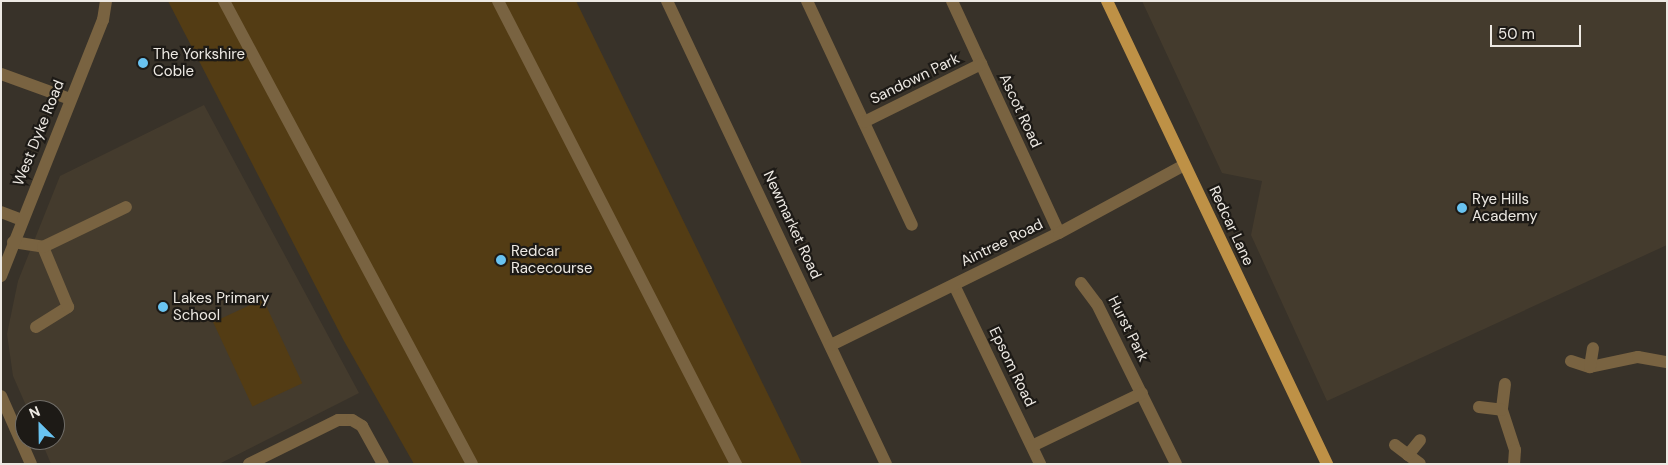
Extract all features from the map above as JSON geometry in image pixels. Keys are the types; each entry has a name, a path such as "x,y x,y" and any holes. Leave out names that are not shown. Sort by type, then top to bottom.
{"main road":[{"name":"Redcar Lane","path":"1107,1 1327,464"}],"street":[{"name":"West Dyke Road","path":"1,276 103,20 106,1"},
{"path":"224,1 472,464"},
{"path":"498,1 736,464"},
{"name":"Newmarket Road","path":"667,1 886,464"},
{"name":"Sandown Park","path":"807,1 912,225"},
{"name":"Ascot Road","path":"952,1 1059,233"},
{"name":"Sandown Park","path":"864,122 981,64"},
{"path":"1,74 70,99"},
{"name":"Aintree Road","path":"831,345 1059,233 1184,165"},
{"path":"13,242 43,247 126,207"},
{"path":"1,212 22,220"},
{"path":"36,327 68,307 43,247"},
{"name":"Hurst Park","path":"1082,283 1097,304 1176,464"},
{"name":"Epsom Road","path":"954,285 1040,464"},
{"path":"1590,367 1593,348"},
{"path":"1571,361 1590,367 1638,357 1667,362"},
{"path":"1505,384 1502,410 1515,450 1514,464"},
{"path":"1032,446 1142,393"},
{"path":"1,396 6,421 31,464"},
{"path":"1479,407 1502,410"},
{"path":"249,464 345,420 362,426 383,464"},
{"path":"1408,455 1420,440"},
{"path":"1394,446 1420,464"}],"shaded area":[{"name":"Redcar Racecourse","path":"168,1 576,1 802,464 414,464 344,341"},
{"name":"Rye Hills Academy","path":"1142,1 1667,1 1667,245 1327,401 1251,235 1262,181 1222,173"},
{"name":"Lakes Primary School","path":"204,105 359,393 219,464 51,464 45,450 65,450 65,400 24,400 13,376 7,334 18,281 60,176"},
{"path":"263,299 302,383 252,407 213,322"}],"place":[{"name":"The Yorkshire Coble","path":"143,63"},
{"name":"Rye Hills Academy","path":"1462,208"},
{"name":"Redcar Racecourse","path":"501,260"},
{"name":"Lakes Primary School","path":"163,307"}]}
